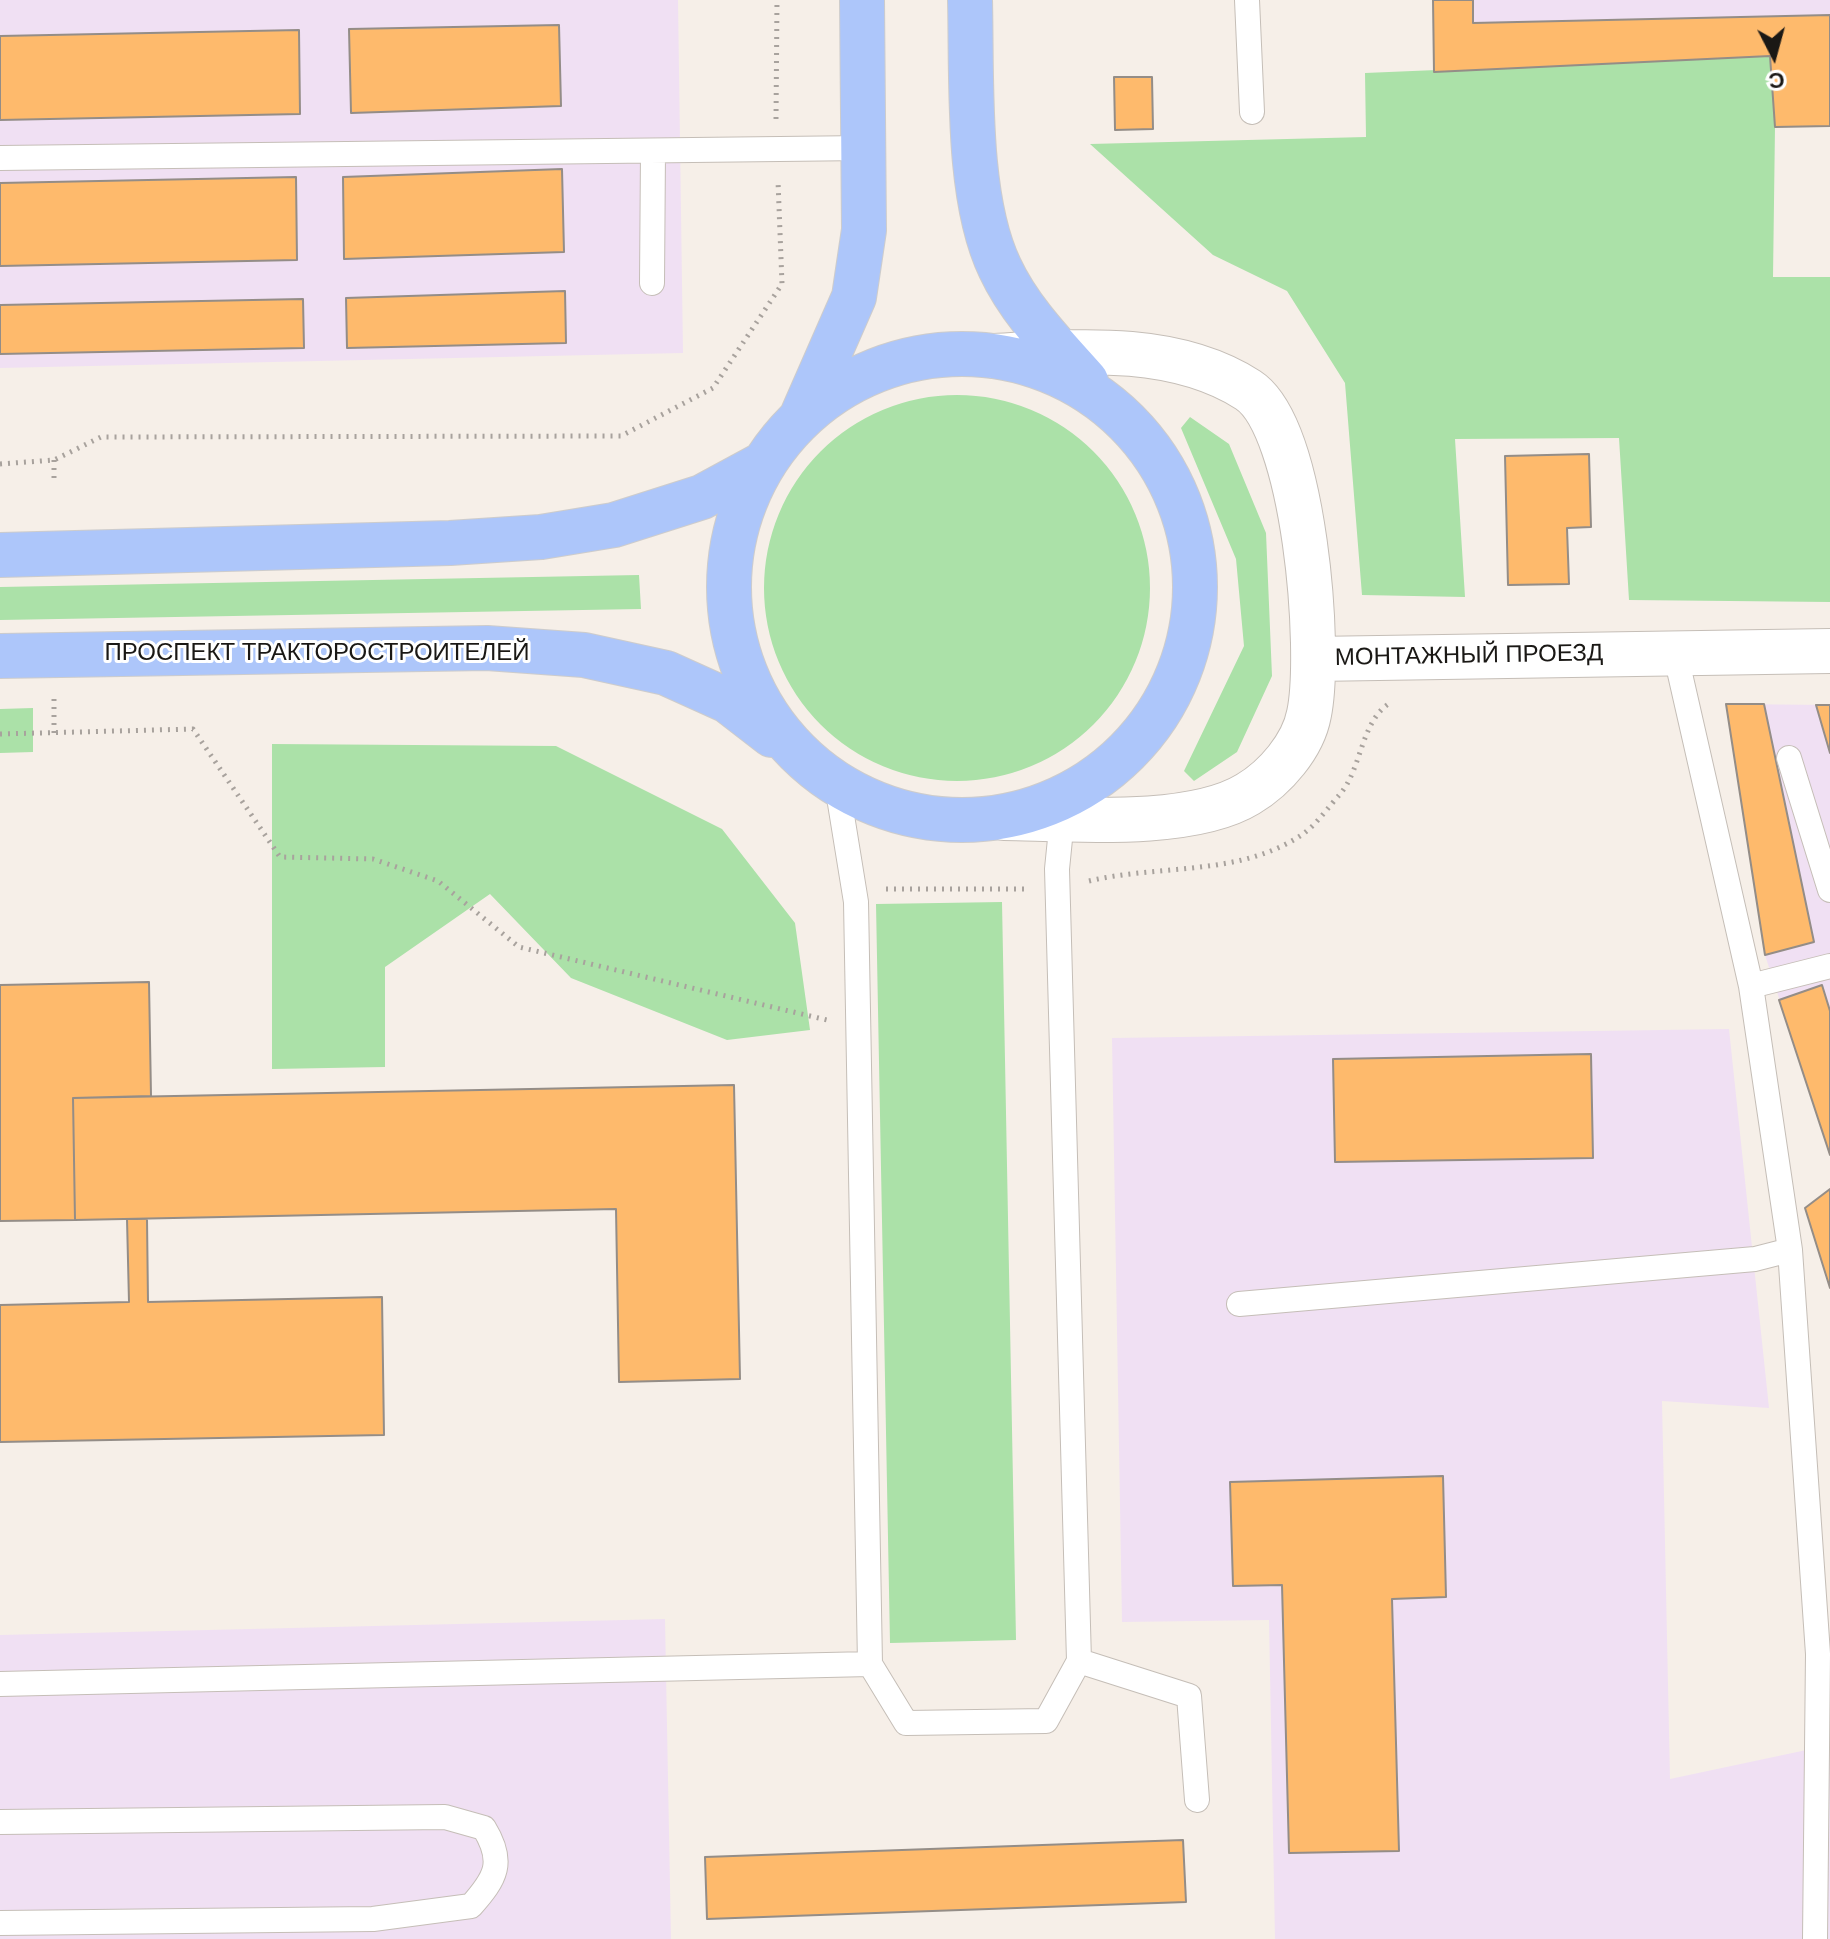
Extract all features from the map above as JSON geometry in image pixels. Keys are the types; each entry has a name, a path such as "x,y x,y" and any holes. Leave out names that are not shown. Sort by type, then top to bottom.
{"main road":[{"path":"801,418 854,297 864,230 866,148 862,0"},
{"path":"970,0 974,147 985,221 999,267 1020,303 1099,396 1135,429 1165,474 1189,534 1195,598 1183,662 1154,719 1066,807 1004,818 944,821 888,809 837,785 800,755 760,705 736,647 728,584 737,522 763,464 801,418 849,383 903,361 955,355 995,356 1049,367 1099,396"},
{"path":"0,555 450,543 541,537 614,525 702,497 763,464"},
{"name":"ПРОСПЕКТ ТРАКТОРОСТРОИТЕЛЕЙ","path":"0,656 487,648 584,655 666,673 728,701 800,755"}],"street":[{"name":"МОНТАЖНЫЙ ПРОЕЗД","path":"995,356 1060,352 1133,354 1201,366 1251,392 1281,435 1298,490 1314,659 1830,651"},
{"path":"1066,807 1135,820 1196,812 1248,795 1289,759 1309,717 1314,659"}],"lane":[{"path":"1247,0 1252,112"},
{"path":"0,158 866,148"},
{"path":"652,283 653,151"},
{"path":"1675,652 1751,986 1790,1250 1824,1654 1815,1939"},
{"path":"1789,758 1830,890"},
{"path":"837,785 854,889 870,1664 906,1723 1046,1721 1079,1661 1058,889 1066,807"},
{"path":"1751,986 1830,966"},
{"path":"1239,1304 1755,1259 1790,1250"},
{"path":"1079,1661 1189,1696 1197,1800"},
{"path":"0,1684 870,1664"},
{"path":"0,1822 445,1817 484,1828 496,1847 494,1881 471,1906 373,1919 0,1923"}],"path":[{"path":"0,464 54,460 101,437 621,436 713,388 782,284 776,150 777,0"},
{"path":"54,460 54,478"},
{"path":"54,696 54,733"},
{"path":"854,889 1058,889 1127,872 1185,869 1247,859 1304,833 1344,789 1379,711 1403,699"},
{"path":"0,734 193,729 280,857 373,859 438,881 519,947 858,1027"}],"shaded area":[{"path":"0,0 678,0 683,353 0,368"},
{"path":"1433,0 1830,0 1830,126 1775,127 1770,57 1434,72"},
{"path":"1726,704 1830,705 1830,1155 1765,955"},
{"path":"1729,1029 1769,1408 1662,1401 1670,1779 1830,1745 1830,1939 1275,1939 1269,1620 1122,1622 1112,1038"},
{"path":"665,1619 671,1939 0,1939 0,1635"}],"green space":[{"path":"1770,56 1775,127 1773,277 1830,277 1830,602 1629,600 1619,438 1455,439 1465,597 1362,595 1345,383 1287,291 1213,255 1090,144 1366,137 1365,73"},
{"path":"957,395 995,398 1031,409 1064,427 1094,451 1118,481 1136,514 1147,550 1150,588 1147,626 1136,662 1118,695 1094,725 1064,749 1031,767 995,778 957,781 919,778 883,767 850,749 820,725 796,695 778,662 767,626 764,588 767,550 778,514 796,481 820,451 850,427 883,409 919,398"},
{"path":"1190,417 1229,444 1266,533 1272,676 1237,752 1194,781 1184,771 1244,646 1236,559 1181,428"},
{"path":"639,575 641,609 0,620 0,587"},
{"path":"33,708 33,752 0,753 0,709"},
{"path":"272,744 556,746 722,829 795,923 810,1030 727,1040 571,978 490,894 385,967 385,1067 272,1069"},
{"path":"1002,902 1016,1640 890,1643 876,904"}],"building":[{"path":"1433,0 1473,0 1473,23 1830,15 1830,126 1775,127 1770,56 1434,72"},
{"path":"559,25 561,106 351,113 349,29"},
{"path":"299,30 300,114 0,120 0,36"},
{"path":"1114,77 1152,77 1153,129 1115,130"},
{"path":"562,169 564,252 344,259 343,177"},
{"path":"296,177 297,260 0,266 0,183"},
{"path":"565,291 566,343 347,348 346,298"},
{"path":"303,299 304,348 0,354 0,305"},
{"path":"1589,454 1591,527 1567,528 1569,584 1508,585 1505,456"},
{"path":"1726,704 1764,704 1814,942 1765,955"},
{"path":"1816,705 1830,705 1830,753"},
{"path":"149,982 151,1096 73,1098 75,1220 0,1221 0,985"},
{"path":"1822,985 1830,1011 1830,1155 1779,1000"},
{"path":"1591,1054 1593,1158 1335,1162 1333,1059"},
{"path":"734,1085 740,1379 619,1382 616,1209 75,1220 73,1098"},
{"path":"1830,1189 1830,1288 1805,1208"},
{"path":"127,1219 147,1219 148,1302 382,1297 384,1435 0,1442 0,1305 129,1302"},
{"path":"1443,1476 1446,1597 1392,1599 1399,1851 1289,1853 1282,1585 1233,1586 1230,1482"},
{"path":"1183,1840 1186,1902 707,1919 705,1857"}]}
